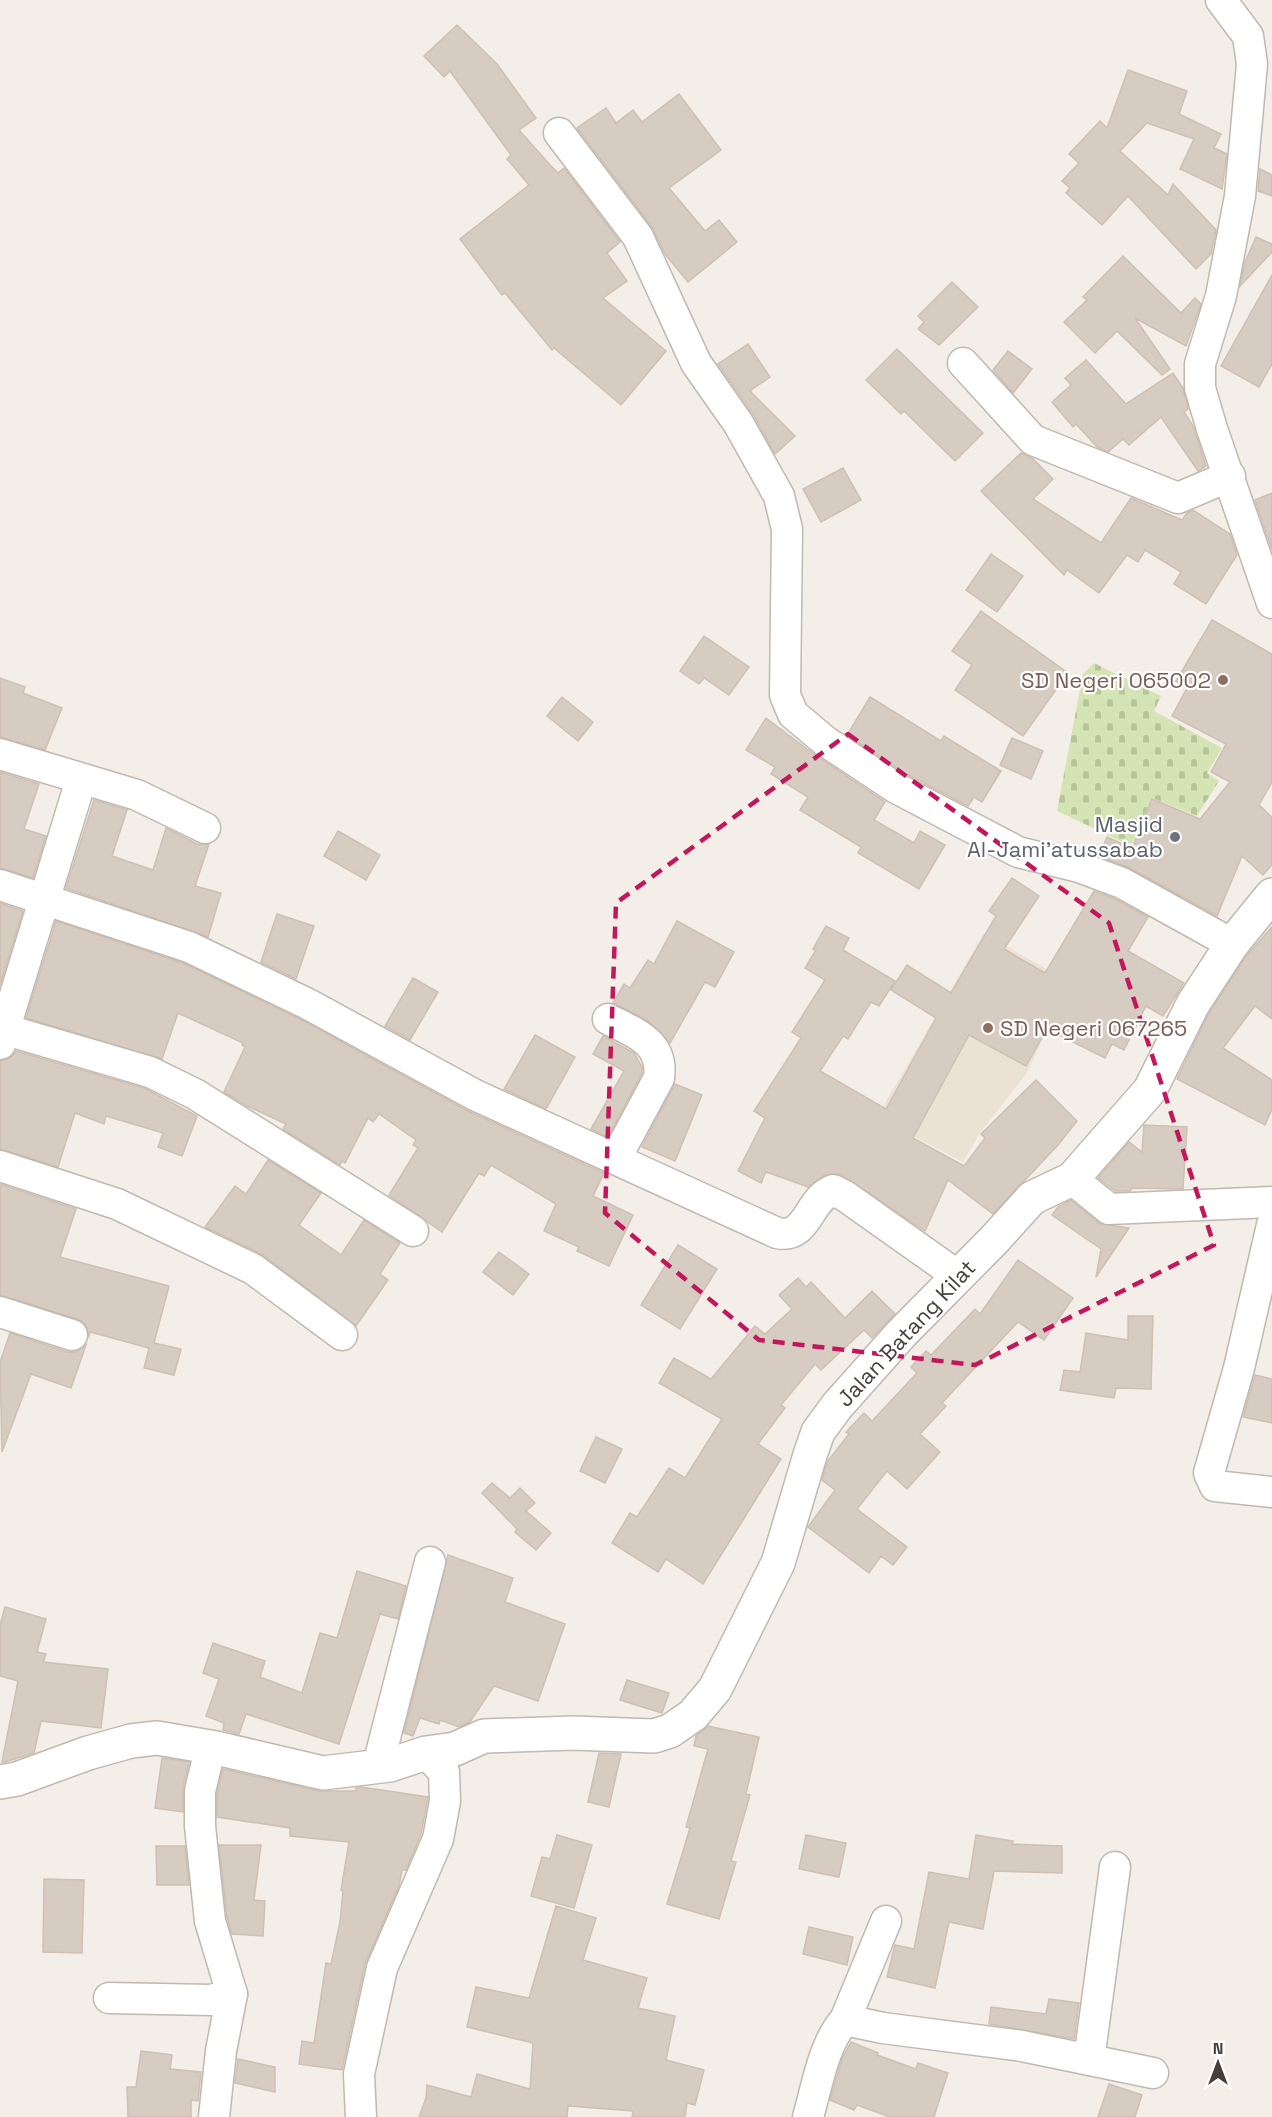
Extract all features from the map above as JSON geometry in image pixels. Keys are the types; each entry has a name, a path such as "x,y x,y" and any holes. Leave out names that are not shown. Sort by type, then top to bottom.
{"street":[{"path":"1221,0 1248,36 1252,64 1240,196 1221,296 1200,364 1200,388 1272,603"},
{"path":"558,133 638,237 696,363 738,423 782,503 787,529 785,695 786,705 793,714 825,741 906,794 1018,852 1079,867 1122,882 1232,945"},
{"path":"963,363 1033,440 1075,459 1123,474 1178,498 1230,476"},
{"path":"0,754 136,795 205,828"},
{"path":"81,780 2,1034 150,1072 195,1094 413,1230"},
{"path":"0,885 45,898 198,951 308,1004 475,1095 788,1235 798,1231 823,1194 833,1190 845,1196 958,1276"},
{"name":"Jalan Batang Kilat","path":"0,1782 18,1779 88,1753 131,1741 157,1738 216,1748 323,1773 390,1765 426,1753 455,1749 484,1736 520,1733 654,1736 670,1731 693,1715 715,1689 778,1563 819,1432 861,1376 1032,1198 1072,1179 1150,1090 1193,1004 1232,945 1271,900"},
{"path":"608,1019 649,1041 657,1052 661,1065 659,1078 616,1158"},
{"path":"0,1166 117,1204 253,1269 342,1335"},
{"path":"1072,1179 1109,1209 1272,1202"},
{"path":"1272,1225 1239,1368 1209,1473 1215,1486 1272,1492"},
{"path":"0,1312 72,1335"},
{"path":"378,1765 430,1562"},
{"path":"214,2117 221,2051 232,1994 210,1921 200,1826 200,1791 208,1758 216,1748"},
{"path":"361,2117 359,2074 382,1968 438,1839 445,1801 444,1772 426,1753"},
{"path":"1089,2060 1115,1867"},
{"path":"808,2117 831,2043 837,2028 844,2020 886,1921"},
{"path":"109,1998 211,2000 232,1994"},
{"path":"844,2020 883,2028 1022,2046 1153,2073"}],"highlighted area":[{"path":"848,734 1109,923 1214,1245 975,1365 759,1340 605,1213 616,903"}],"shaded area":[{"name":"SD Negeri 067265","path":"984,933 1069,982 1027,1073 980,1133 963,1162 877,1117"}],"green space":[{"path":"1094,663 1161,696 1154,711 1222,748 1207,773 1219,781 1197,816 1152,798 1131,846 1057,811 1083,674"}],"building":[{"path":"457,25 497,64 536,118 519,130 558,173 564,168 620,242 607,253 627,281 603,298 666,351 621,405 554,348 552,350 505,293 502,295 460,239 529,185 507,159 511,155 450,71 444,77 424,56"},
{"path":"1128,70 1187,91 1179,114 1221,134 1214,148 1227,154 1222,189 1180,169 1194,139 1147,123 1120,151 1168,195 1173,184 1216,230 1211,254 1196,269 1128,196 1102,225 1066,193 1070,188 1062,181 1079,163 1069,154 1100,121 1107,128"},
{"path":"679,94 721,150 669,188 705,231 719,220 737,242 688,282 665,254 652,227 577,128 606,108 616,123 633,110 642,122"},
{"path":"1260,169 1272,175 1272,196 1258,191"},
{"path":"1256,237 1272,244 1272,252 1240,286 1245,262"},
{"path":"1123,256 1181,313 1195,298 1201,304 1186,346 1135,318 1170,369 1162,375 1117,331 1095,353 1064,322 1087,300 1083,297"},
{"path":"1272,275 1272,364 1259,387 1221,366"},
{"path":"952,282 978,307 939,345 918,329 924,322 918,316"},
{"path":"748,344 770,377 750,391 795,436 775,454 753,414 718,364"},
{"path":"897,349 983,433 955,461 904,411 901,414 866,380"},
{"path":"1008,351 1032,369 1013,393 993,370"},
{"path":"1086,360 1126,404 1173,373 1183,388 1188,409 1184,412 1193,426 1206,466 1198,471 1161,417 1129,445 1123,439 1108,452 1097,447 1076,424 1073,427 1052,402 1071,385 1065,378"},
{"path":"1021,453 1032,458 1053,479 1033,499 1101,543 1131,498 1182,520 1187,513 1193,510 1230,534 1237,555 1206,604 1174,584 1181,572 1145,550 1138,562 1127,555 1099,593 1067,570 1064,575 981,491"},
{"path":"843,468 861,500 821,522 803,489"},
{"path":"1272,493 1272,550 1255,500"},
{"path":"991,554 1023,576 997,612 966,590"},
{"path":"981,611 1068,673 1023,736 955,690 972,665 952,651"},
{"path":"1212,620 1272,654 1272,782 1259,805 1272,817 1272,865 1263,875 1242,856 1217,916 1130,868 1099,856 1107,837 1132,848 1152,799 1200,819 1230,782 1211,772 1226,744 1172,716 1187,688 1176,681"},
{"path":"704,636 749,667 729,695 704,678 699,684 680,671"},
{"path":"0,678 25,687 23,693 62,708 45,750 0,737"},
{"path":"562,697 593,722 578,741 547,716"},
{"path":"870,697 941,741 944,736 1001,771 982,802 974,797 968,806 905,773 847,735"},
{"path":"766,718 815,755 885,802 874,820 914,843 920,831 945,845 919,889 858,853 861,847 800,810 808,797 771,774 775,767 746,750"},
{"path":"1012,738 1043,751 1031,779 1000,765"},
{"path":"0,772 39,784 24,829 46,836 33,878 0,868"},
{"path":"94,800 127,810 112,856 153,870 166,828 197,844 209,844 195,886 221,893 208,937 66,888"},
{"path":"338,831 380,855 366,880 324,856"},
{"path":"1012,878 1039,896 1004,949 1045,973 1094,891 1115,899 1148,917 1128,951 1184,983 1163,1016 1146,1006 1124,1050 1112,1044 1105,1058 1047,1029 1026,1066 969,1035 913,1138 964,1166 985,1138 981,1134 1036,1080 1077,1121 1058,1145 993,1214 948,1180 925,1231 840,1174 825,1175 808,1187 766,1172 761,1183 738,1171 765,1118 754,1111 801,1038 792,1032 825,980 805,968 826,926 849,938 843,950 895,981 879,1006 871,1002 848,1039 843,1036 820,1071 886,1109 936,1018 891,990 907,965 951,993 996,916 989,911"},
{"path":"0,903 23,911 0,985"},
{"path":"277,914 314,926 296,979 261,962"},
{"path":"56,921 183,963 300,1019 468,1111 604,1173 593,1196 633,1215 609,1266 577,1251 579,1247 544,1231 556,1204 491,1165 484,1176 479,1173 442,1232 389,1195 418,1148 413,1145 416,1140 379,1114 373,1122 368,1118 345,1163 342,1161 340,1165 283,1129 286,1124 249,1107 224,1092 245,1047 243,1043 178,1013 162,1059 26,1018"},
{"path":"677,921 734,952 715,987 705,982 670,1043 647,1020 613,1003 624,984 630,988 648,960 654,964"},
{"path":"1272,927 1272,1019 1255,1006 1223,1048 1272,1080 1272,1109 1265,1125 1177,1079 1209,1013 1247,955"},
{"path":"413,978 438,992 410,1040 385,1026"},
{"path":"535,1035 575,1057 546,1109 504,1089"},
{"path":"603,1036 634,1053 642,1067 642,1073 608,1137 591,1129 624,1071 593,1054"},
{"path":"16,1051 144,1088 197,1116 182,1156 158,1147 163,1133 106,1116 104,1124 75,1113 58,1167 0,1149 0,1061 11,1057"},
{"path":"675,1084 702,1095 675,1161 642,1147"},
{"path":"1144,1125 1187,1127 1183,1189 1132,1188 1130,1191 1115,1191 1098,1178 1129,1142 1142,1152"},
{"path":"268,1160 321,1193 299,1225 341,1255 364,1220 400,1243 380,1274 388,1280 356,1326 263,1255 205,1227 235,1186 246,1194"},
{"path":"0,1184 76,1209 60,1257 169,1286 154,1343 181,1349 174,1375 144,1368 149,1348 90,1332 89,1336 85,1324 77,1319 0,1295"},
{"path":"1071,1200 1099,1223 1129,1228 1096,1277 1101,1249 1052,1215 1058,1207"},
{"path":"678,1245 717,1269 680,1329 641,1305"},
{"path":"499,1252 529,1274 513,1295 483,1272"},
{"path":"1018,1260 1073,1298 1044,1340 1018,1322 942,1403 946,1406 920,1434 940,1452 907,1489 887,1471 857,1509 907,1547 893,1565 881,1556 869,1573 808,1527 835,1490 822,1480 827,1462 849,1434 846,1432 864,1413 872,1421 917,1373 911,1367 926,1351 931,1355 975,1309 980,1314"},
{"path":"798,1278 806,1287 811,1282 845,1318 872,1291 895,1314 872,1338 864,1330 821,1370 815,1364 781,1405 785,1408 758,1444 781,1459 703,1584 666,1559 658,1572 612,1543 630,1513 637,1517 669,1468 685,1478 722,1419 659,1383 674,1358 711,1379 755,1326 765,1334 792,1309 779,1295"},
{"path":"1128,1316 1153,1316 1151,1389 1116,1388 1114,1398 1060,1390 1064,1370 1080,1372 1086,1333 1128,1340"},
{"path":"10,1333 67,1352 76,1352 86,1345 71,1388 31,1374 2,1452 0,1362"},
{"path":"1255,1375 1272,1379 1272,1423 1243,1417"},
{"path":"596,1437 622,1449 605,1483 580,1471"},
{"path":"492,1483 510,1498 520,1488 535,1503 526,1511 551,1533 536,1550 515,1532 517,1529 482,1493"},
{"path":"448,1555 513,1578 505,1602 565,1624 538,1701 494,1686 470,1722 459,1727 440,1720 439,1724 420,1718 413,1736 404,1733"},
{"path":"357,1571 406,1586 398,1619 380,1614 339,1744 246,1714 239,1734 223,1730 224,1723 206,1716 219,1679 203,1673 213,1643 265,1661 260,1677 302,1693 320,1633 337,1638"},
{"path":"5,1607 46,1619 37,1652 46,1654 43,1662 108,1669 101,1728 41,1721 34,1753 2,1762 18,1681 0,1676 0,1625"},
{"path":"627,1680 669,1693 662,1713 620,1700"},
{"path":"708,1726 759,1737 746,1794 750,1795 731,1861 736,1862 719,1919 667,1904 690,1828 686,1827 708,1749 694,1746 696,1736"},
{"path":"599,1753 621,1754 609,1807 588,1802"},
{"path":"162,1758 189,1762 183,1787 183,1812 155,1808"},
{"path":"223,1769 319,1791 356,1791 356,1788 361,1787 428,1797 421,1834 406,1870 402,1870 399,1886 365,1964 342,2070 299,2064 302,2041 314,2043 326,1963 331,1964 340,1922 343,1891 341,1890 349,1842 290,1836 290,1828 217,1817 217,1793"},
{"path":"557,1835 592,1845 574,1908 531,1896 542,1857 550,1859"},
{"path":"806,1835 846,1843 839,1877 799,1869"},
{"path":"976,1835 1013,1841 1012,1844 1062,1846 1062,1873 994,1871 983,1929 949,1922 935,1988 887,1977 895,1945 914,1949 929,1872 969,1879"},
{"path":"219,1845 261,1845 254,1900 265,1901 263,1936 232,1934 227,1918"},
{"path":"156,1846 185,1846 189,1885 157,1885"},
{"path":"44,1879 84,1880 82,1953 43,1952"},
{"path":"556,1906 596,1918 583,1960 647,1978 638,2008 675,2016 666,2060 704,2070 695,2105 687,2103 685,2117 632,2117 633,2111 568,2106 567,2117 419,2117 426,2098 427,2085 471,2097 477,2074 530,2089 533,2043 467,2027 476,1987 529,1998"},
{"path":"809,1927 853,1937 847,1965 803,1954"},
{"path":"1049,1999 1079,2003 1074,2039 989,2024 991,2007 1046,2014"},
{"path":"851,2042 878,2053 877,2055 916,2069 918,2063 948,2073 934,2117 890,2117 857,2105 854,2110 830,2100 842,2059"},
{"path":"141,2051 172,2055 170,2069 201,2072 198,2101 191,2100 191,2117 128,2117 127,2087 136,2087"},
{"path":"238,2059 275,2067 275,2092 235,2083"},
{"path":"1109,2084 1142,2095 1135,2117 1098,2117"}],"place":[{"name":"SD Negeri 065002","path":"1223,680"},
{"name":"Masjid Al-Jami'atussabab","path":"1175,837"},
{"name":"SD Negeri 067265","path":"988,1028"}]}
